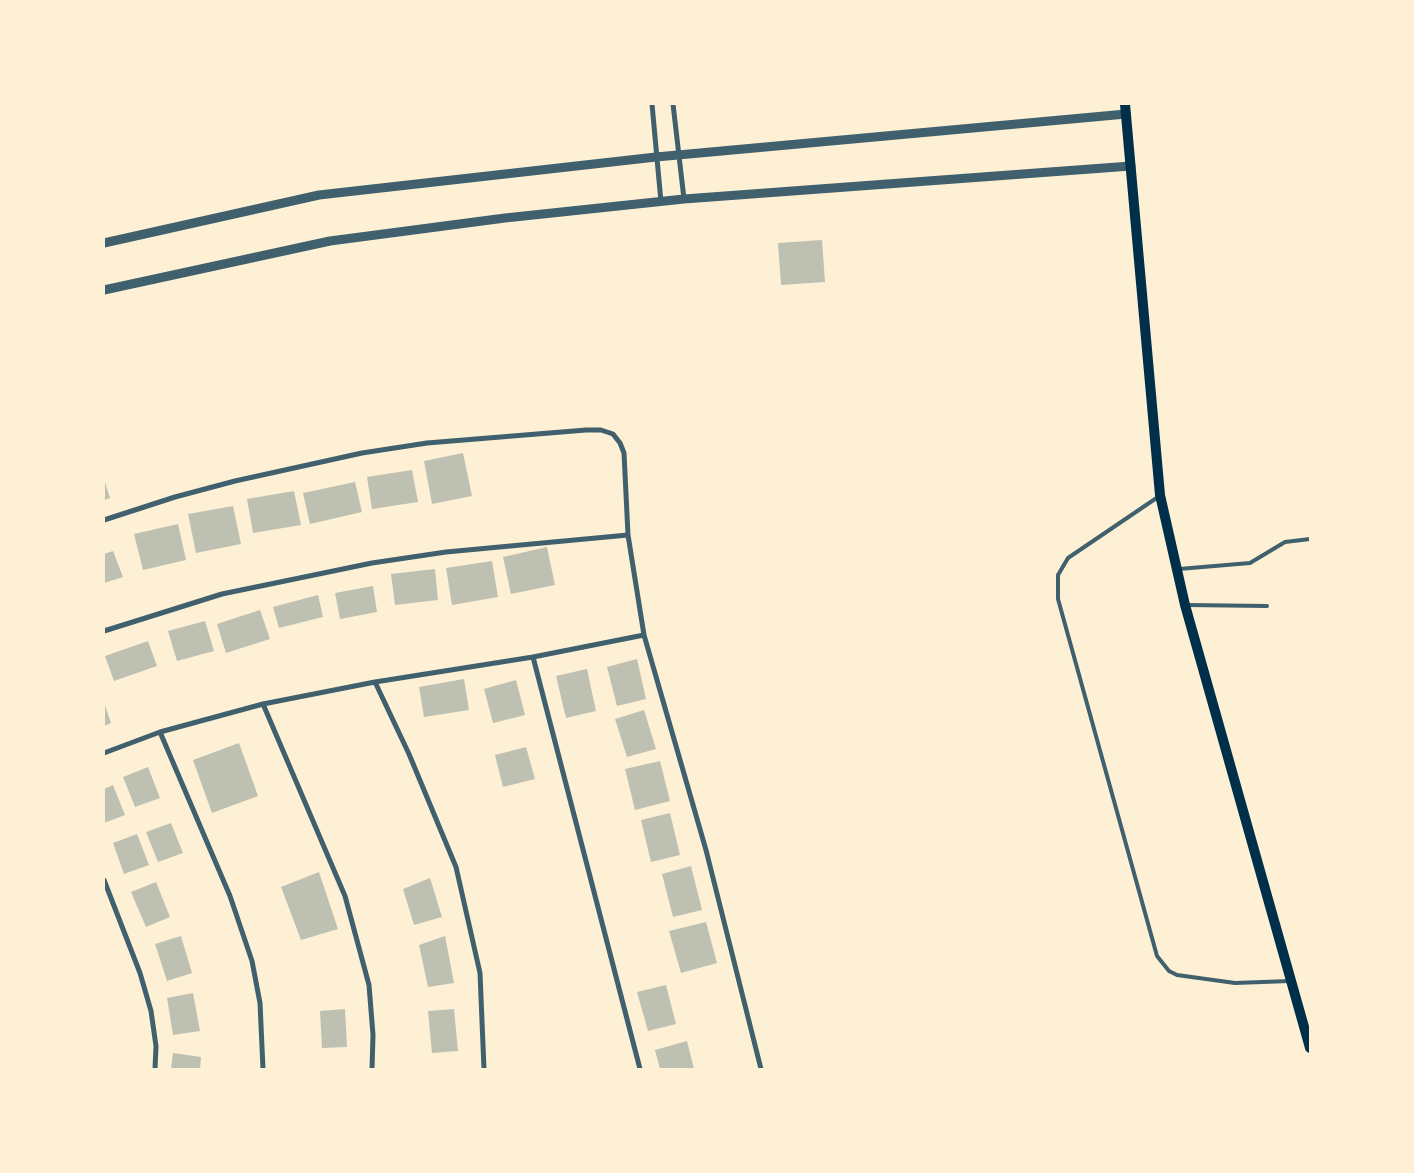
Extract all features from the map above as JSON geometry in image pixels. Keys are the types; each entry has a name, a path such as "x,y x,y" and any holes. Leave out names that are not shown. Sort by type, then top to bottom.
{"main road":[{"path":"1126,109 1160,496 1185,605 1310,1048"}],"street":[{"path":"652,104 661,202"},
{"path":"673,104 684,199"},
{"path":"104,243 319,195 656,157 1126,109"},
{"path":"104,290 330,241 505,218 684,199 1131,166"},
{"path":"104,520 227,484 362,453 427,443 601,430 613,434 620,443 624,453 628,535 644,635 706,850 761,1069"},
{"path":"104,631 222,594 372,563 446,552 628,535"},
{"path":"104,753 160,732 263,704 375,682 533,657 644,635"},
{"path":"533,657 640,1069"},
{"path":"375,682 410,754 456,867 480,973 484,1069"},
{"path":"263,704 345,896 369,985 373,1035 372,1069"},
{"path":"160,732 230,896 252,961 260,1003 264,1069"},
{"path":"104,880 140,973 151,1011 156,1046 155,1069"}],"lane":[{"path":"1160,496 1068,558 1058,575 1060,609 1158,956 1169,971 1177,975 1235,983 1290,981"},
{"path":"1177,570 1250,563 1285,542 1310,539"},
{"path":"1185,605 1267,606"}],"building":[{"path":"822,240 825,282 781,285 778,243"},
{"path":"463,453 472,496 432,504 424,461"},
{"path":"412,470 418,502 372,509 367,477"},
{"path":"104,479 110,498 104,500"},
{"path":"355,482 362,512 310,524 303,493"},
{"path":"294,491 301,525 253,533 247,499"},
{"path":"233,506 241,544 196,553 188,514"},
{"path":"178,524 186,560 143,570 134,534"},
{"path":"547,547 555,585 511,594 503,557"},
{"path":"113,551 123,577 104,583 104,554"},
{"path":"492,561 498,597 452,605 446,568"},
{"path":"435,569 438,600 395,605 391,574"},
{"path":"373,586 377,612 340,619 335,593"},
{"path":"318,595 323,617 279,628 273,607"},
{"path":"260,610 270,639 226,653 217,624"},
{"path":"205,621 214,651 177,661 168,631"},
{"path":"148,641 157,666 114,681 105,656"},
{"path":"637,659 646,699 617,706 607,667"},
{"path":"587,669 596,711 566,718 556,676"},
{"path":"464,679 469,710 424,717 419,687"},
{"path":"516,680 525,715 493,723 484,689"},
{"path":"104,702 111,723 104,726"},
{"path":"644,710 656,749 627,757 615,719"},
{"path":"239,743 258,796 212,813 193,760"},
{"path":"526,747 535,779 503,787 495,755"},
{"path":"660,761 670,801 635,810 625,769"},
{"path":"148,767 160,798 135,807 123,777"},
{"path":"113,785 125,815 104,823 104,789"},
{"path":"670,813 680,855 651,862 641,820"},
{"path":"171,823 183,853 158,862 146,832"},
{"path":"137,834 149,865 124,874 113,843"},
{"path":"691,866 702,910 673,917 662,874"},
{"path":"319,872 338,929 301,940 281,887"},
{"path":"430,878 442,917 414,925 403,889"},
{"path":"156,882 170,917 146,927 131,892"},
{"path":"706,922 717,963 681,973 669,931"},
{"path":"181,936 192,973 167,981 155,944"},
{"path":"445,936 454,983 428,987 419,945"},
{"path":"666,985 676,1024 648,1031 637,992"},
{"path":"193,993 200,1031 173,1035 167,998"},
{"path":"345,1009 347,1047 322,1048 320,1011"},
{"path":"454,1009 458,1051 432,1053 428,1011"},
{"path":"687,1041 694,1069 660,1069 655,1050"},
{"path":"173,1053 201,1057 200,1069 171,1069"}]}
